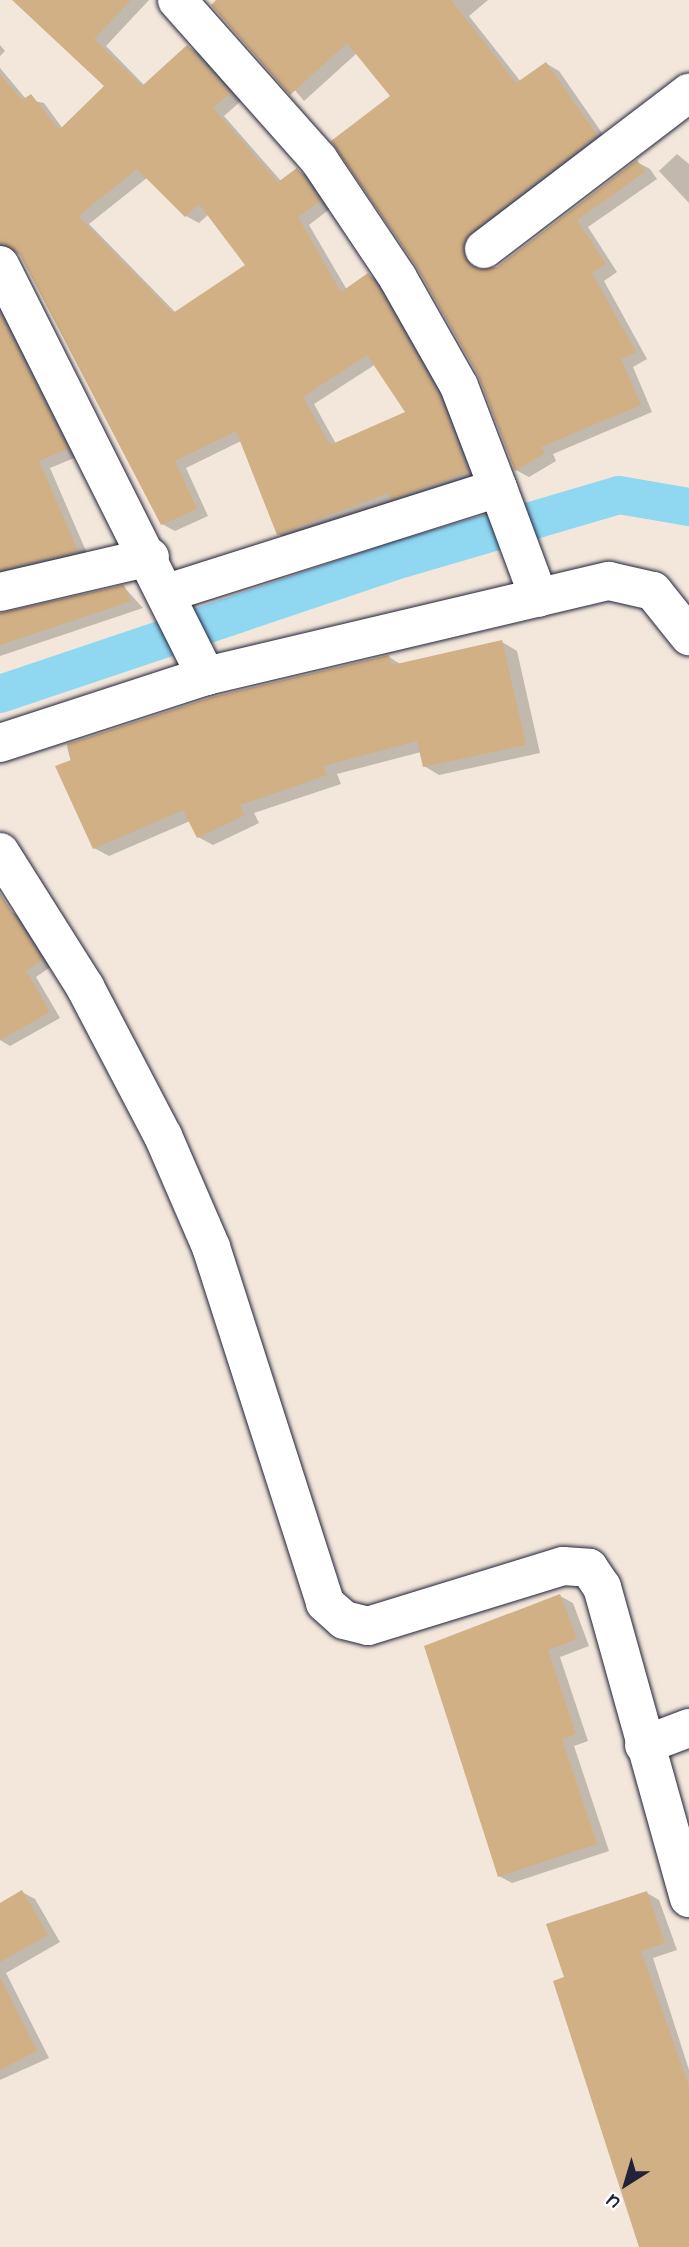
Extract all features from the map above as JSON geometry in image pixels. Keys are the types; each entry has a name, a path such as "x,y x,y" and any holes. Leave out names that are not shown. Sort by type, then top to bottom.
{"street":[{"path":"177,0 319,160 398,278 459,386 533,581"},
{"path":"484,249 689,93"},
{"path":"0,265 150,557 201,665"},
{"path":"173,604 502,500"},
{"path":"0,592 150,557"},
{"path":"0,743 201,665 533,581 632,582 673,609 689,636"},
{"path":"0,852 12,902 85,987 163,1136 206,1235 326,1603 344,1620 368,1626 563,1566 589,1568 602,1587 644,1745 689,1898"},
{"path":"644,1745 689,1728"}],"building":[{"path":"12,0 131,0 94,39 142,86 187,45 230,93 213,108 278,182 297,168 320,201 298,217 341,292 368,273 379,289 439,395 468,472 390,499 388,493 277,535 236,431 175,461 197,509 161,525 20,255 0,243 0,74 22,100 31,94 59,130 104,86","holes":["137,169 185,217 199,204 245,265 173,313 78,216","367,355 405,412 330,445 303,397"]},
{"path":"216,0 451,0 516,83 546,62 597,135 471,232 462,252 475,269 497,267 637,160 645,172 577,220 606,264 592,273 636,352 621,359 641,405 541,447 545,453 515,471 478,375 416,266 331,141 390,96 347,43 290,95 211,5"},
{"path":"0,314 68,449 39,461 78,551 0,570"},
{"path":"124,585 131,601 0,645 0,613"},
{"path":"502,640 526,745 423,767 417,741 323,766 327,775 240,805 245,815 197,838 183,810 93,849 55,766 71,760 67,744 212,697 389,655 392,665"},
{"path":"0,893 42,960 26,970 50,1012 0,1040"},
{"path":"560,1594 577,1639 548,1650 576,1734 562,1739 597,1844 498,1877 424,1646"},
{"path":"22,1890 48,1935 0,1962 0,1903"},
{"path":"647,1891 665,1943 641,1951 689,2086 689,2247 639,2247 553,1981 564,1977 546,1924"},
{"path":"0,1977 37,2051 0,2070"}],"waterway":[{"path":"0,694 405,558 619,495 689,507"}]}
